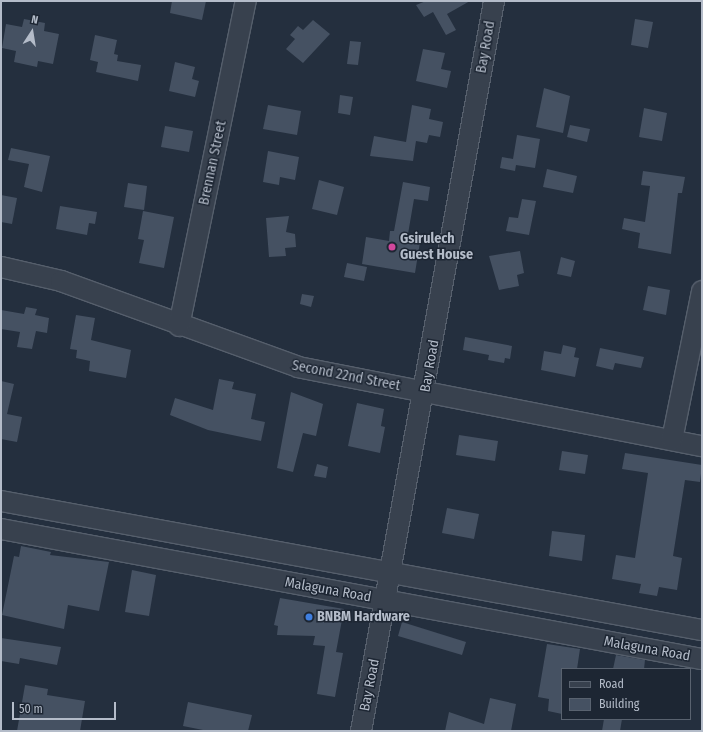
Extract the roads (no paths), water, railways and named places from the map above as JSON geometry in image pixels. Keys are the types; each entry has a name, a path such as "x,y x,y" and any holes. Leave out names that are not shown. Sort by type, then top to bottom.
{"street":[{"name":"Brennan Street","path":"179,326 246,1"},
{"name":"Bay Road","path":"361,731 426,389 494,1"},
{"name":"Second 22nd Street","path":"1,267 62,281 179,326 298,367 426,389 702,446"},
{"path":"672,440 702,291"},
{"name":"Malaguna Road","path":"1,501 702,630"},
{"name":"Malaguna Road","path":"1,529 702,659"}],"place":[{"name":"Gsirulech Guest House","path":"392,247"},
{"name":"BNBM Hardware","path":"309,617"}]}
